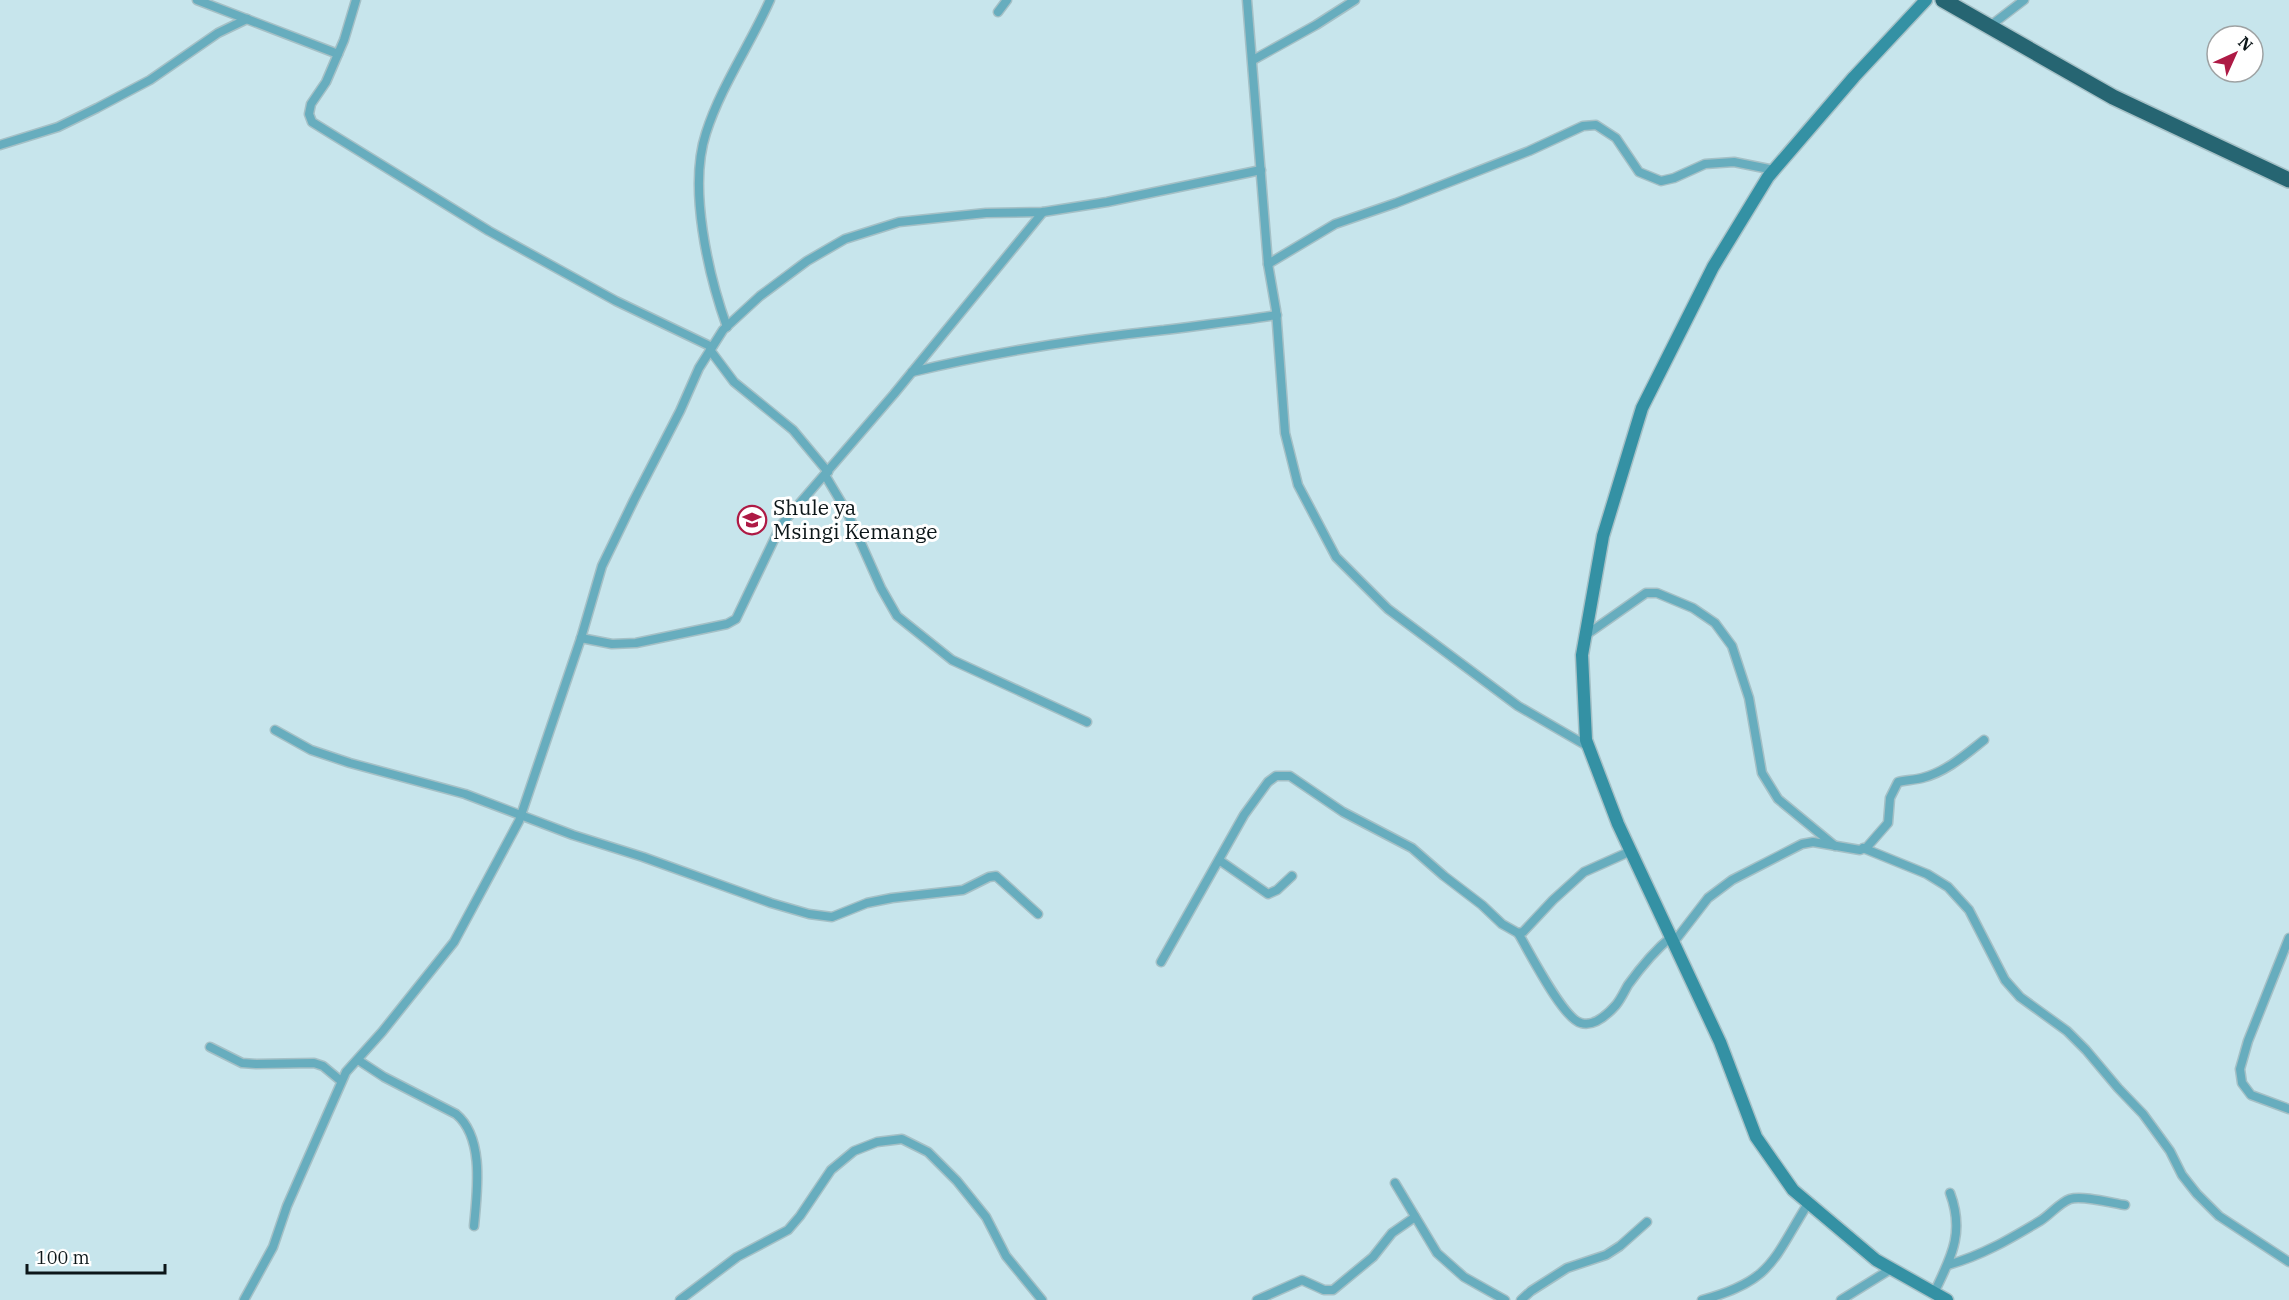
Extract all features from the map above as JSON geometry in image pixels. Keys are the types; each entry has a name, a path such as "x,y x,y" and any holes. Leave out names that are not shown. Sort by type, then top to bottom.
{"highway":[{"path":"1943,0 2113,97 2289,180"}],"main road":[{"path":"1926,0 1854,77 1774,170 1713,267 1642,408 1603,536 1582,655 1588,747 1618,824 1720,1042 1756,1137 1793,1190 1876,1260 1947,1300"}],"street":[{"path":"197,0 338,54"},
{"path":"356,0 326,82 311,104 309,114 312,122 489,231 616,302 711,349 735,382 794,430 827,474 847,512 881,588 897,616 952,660 1087,722"},
{"path":"727,327 718,302 704,241 699,177 705,134 736,62 770,0"},
{"path":"998,12 1007,0"},
{"path":"1247,0 1268,264 1277,315 1286,433 1298,485 1336,557 1388,609 1518,706 1588,747"},
{"path":"1252,60 1306,31 1355,0"},
{"path":"1989,26 2024,0"},
{"path":"0,145 58,127 97,108 150,80 218,33 247,19"},
{"path":"1268,264 1335,224 1396,203 1529,151 1583,126 1596,125 1616,138 1639,172 1661,181 1674,178 1705,164 1734,162 1774,170"},
{"path":"244,1300 273,1247 286,1206 346,1072 454,942 521,815 606,557 680,411 699,368 727,327 760,296 807,261 845,239 899,222 986,213 1043,212 1107,202 1261,170"},
{"path":"581,638 612,644 636,643 727,624 736,619 781,525 827,474 1043,212"},
{"path":"912,372 1011,351 1162,330 1226,324 1277,315"},
{"path":"1586,635 1646,593 1657,593 1674,598 1715,623 1732,646 1749,699 1762,773 1778,799 1835,846"},
{"path":"275,730 311,750 465,794 771,903 809,914 832,917 867,903 963,890 989,877 996,876 1038,914"},
{"path":"1863,849 1888,823 1890,798 1898,782 1922,778 1938,772 1956,762 1984,740"},
{"path":"1161,962 1244,815 1268,782 1276,776 1290,776 1343,812 1412,848 1502,924 1518,933 1559,1003 1579,1023 1588,1024 1600,1020 1616,1005 1646,962 1672,939 1708,898 1732,879 1802,844 1813,842 1863,849 1927,874 1948,887 1968,910 2005,980 2020,997 2067,1031 2086,1050 2143,1114 2170,1151 2182,1175 2197,1194 2219,1216 2289,1262"},
{"path":"1518,933 1523,932 1584,872 1631,851"},
{"path":"1219,860 1268,894 1277,890 1292,876"},
{"path":"2289,938 2248,1041 2240,1070 2242,1083 2251,1095 2289,1109"},
{"path":"210,1047 242,1062 315,1064 322,1066 341,1081"},
{"path":"358,1060 464,1120 469,1130 479,1176 474,1226"},
{"path":"680,1300 737,1257 788,1230 831,1170 854,1151 877,1142 902,1139 928,1152 957,1181 986,1217 1006,1256 1042,1300"},
{"path":"1395,1183 1437,1253 1464,1277 1505,1300"},
{"path":"1934,1293 1948,1265 1957,1236 1957,1216 1950,1194"},
{"path":"1948,1265 1994,1249 2042,1220 2069,1200 2090,1200 2125,1205"},
{"path":"1702,1300 1737,1289 1766,1270 1778,1256 1809,1202"},
{"path":"1257,1300 1302,1280 1324,1290 1333,1290 1373,1257 1392,1233 1415,1217"},
{"path":"1521,1300 1567,1268 1606,1255 1647,1222"},
{"path":"1841,1300 1891,1269"}],"place":[{"name":"Shule ya Msingi Kemange","path":"752,520"}]}
